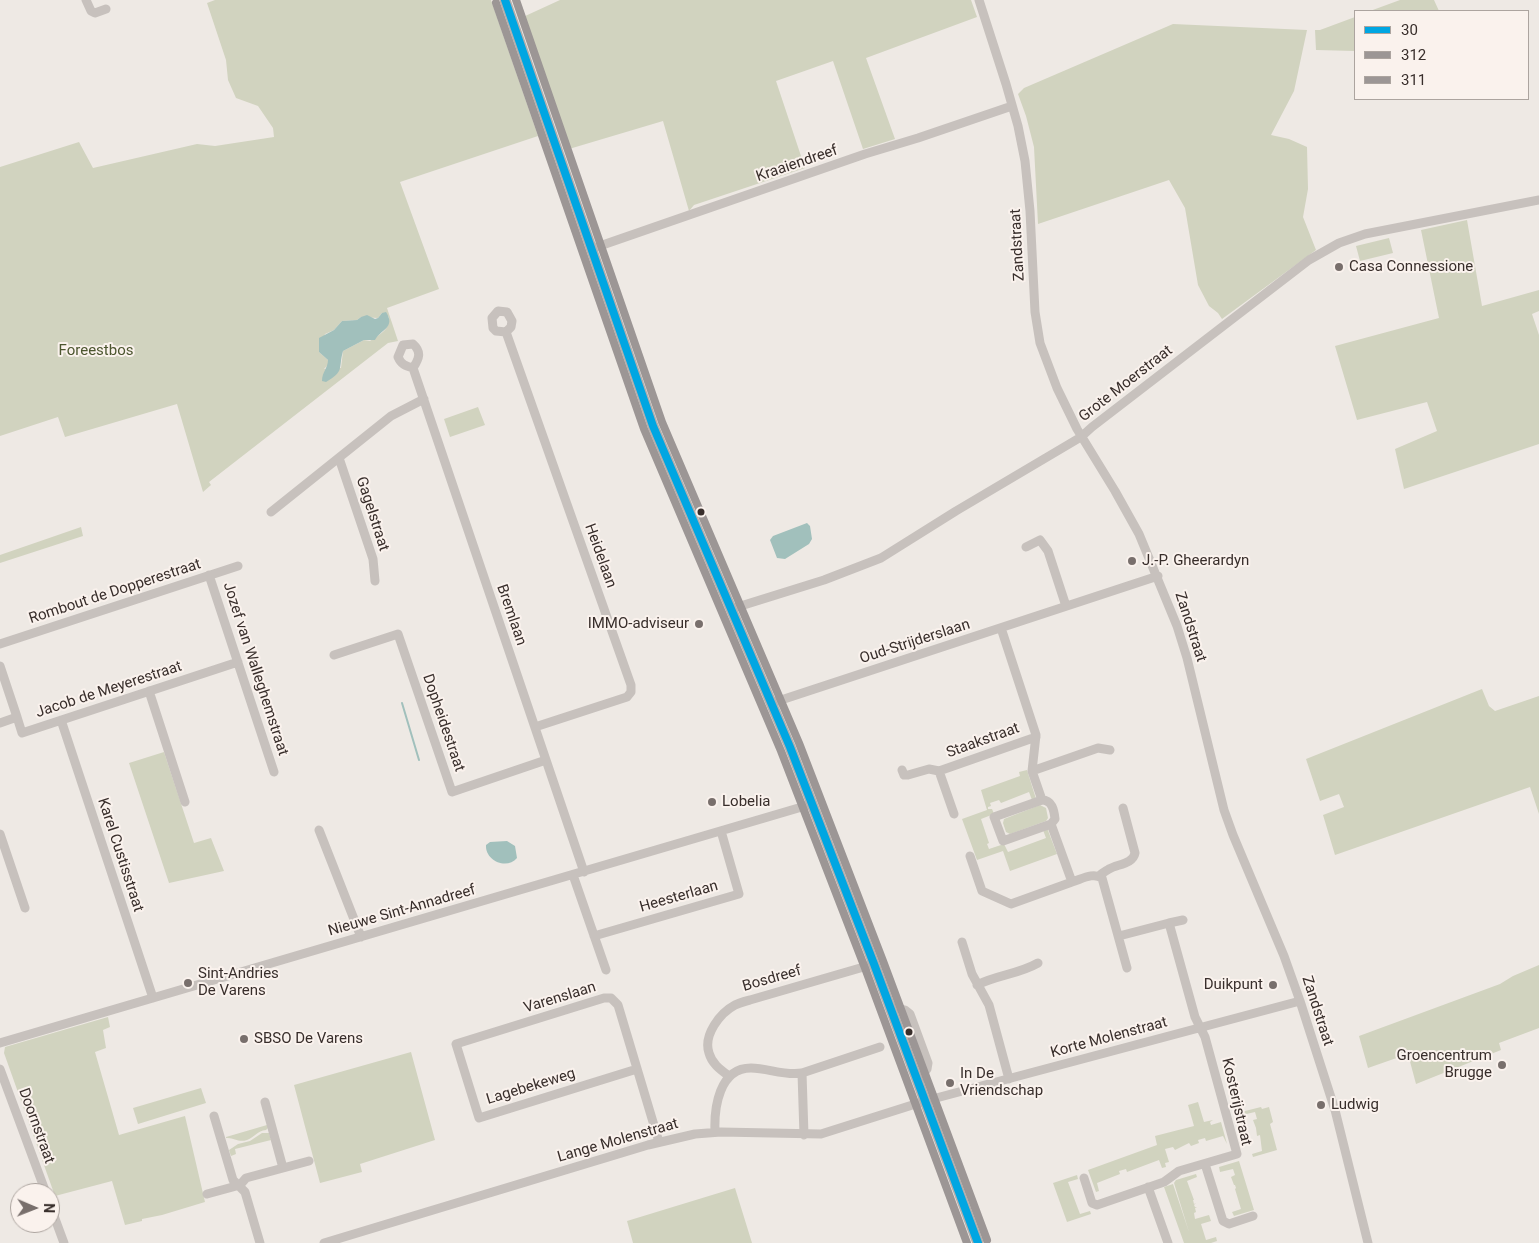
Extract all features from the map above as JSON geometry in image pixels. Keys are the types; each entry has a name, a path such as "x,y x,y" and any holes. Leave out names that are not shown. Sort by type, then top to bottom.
{"main road":[{"path":"505,0 653,426 772,703 874,964 978,1243"}],"street":[{"path":"86,0 91,11 95,13 106,9"},
{"name":"Zandstraat","path":"979,0 1020,138 1028,186 1035,312 1038,333 1045,357 1057,388 1081,437 1130,516 1158,576 1177,626 1230,826 1282,949 1300,1001 1335,1110 1368,1243"},
{"name":"Kraaiendreef","path":"590,249 865,154 1012,106"},
{"name":"Grote Moerstraat","path":"731,609 832,578 886,555 1081,437 1309,260 1330,248 1344,241 1370,233 1539,200"},
{"name":"Heidelaan","path":"506,332 631,685 631,692 626,697 535,727"},
{"name":"Bremlaan","path":"413,368 584,872"},
{"path":"271,512 392,416 424,399"},
{"name":"Gagelstraat","path":"339,458 373,559 375,581"},
{"path":"1026,547 1040,540 1048,551 1066,606"},
{"name":"Rombout de Dopperestraat","path":"0,644 238,566"},
{"name":"Jozef van Walleghemstraat","path":"209,575 274,772"},
{"name":"Oud-Strijderslaan","path":"772,703 1158,576"},
{"path":"1001,628 1036,737 1032,771 1042,800"},
{"name":"Dopheidestraat","path":"334,655 398,634 452,792 546,760"},
{"name":"Jacob de Meyerestraat","path":"0,723 17,718 22,733 238,662"},
{"path":"0,666 17,718"},
{"path":"149,691 185,802"},
{"name":"Karel Custisstraat","path":"61,720 152,998"},
{"name":"Staakstraat","path":"902,770 904,775 929,769 939,771 1036,737"},
{"path":"1032,771 1098,748 1110,750"},
{"name":"Staakstraat","path":"939,771 954,814"},
{"path":"1042,800 1046,800 1051,804 1055,819 1051,824 1003,841 994,817 1042,800"},
{"name":"Nieuwe Sint-Annadreef","path":"0,1043 812,804"},
{"path":"1099,876 1109,869 1131,861 1134,856 1135,852 1123,808"},
{"path":"1051,824 1072,882"},
{"path":"319,830 361,937"},
{"name":"Heesterlaan","path":"594,936 739,894 721,831"},
{"path":"0,834 25,908"},
{"path":"970,856 982,891 1011,904 1092,875 1099,876 1104,881 1127,968"},
{"path":"573,875 606,970"},
{"path":"1119,936 1183,920"},
{"path":"1169,923 1195,1017 1200,1028"},
{"path":"962,942 972,974 989,1005 1009,1078"},
{"path":"977,985 1026,970 1038,963"},
{"name":"Bosdreef","path":"729,1076 714,1063 708,1048 713,1028 730,1009 745,1001 874,964"},
{"name":"Varenslaan","path":"456,1044 604,998 611,998 618,1006 659,1142"},
{"name":"Korte Molenstraat","path":"925,1101 1300,1001"},
{"path":"889,1006 905,1010 910,1014 928,1062 927,1069 918,1082"},
{"name":"Kosterijstraat","path":"1084,1178 1092,1203 1094,1205 1104,1204 1164,1182 1179,1171 1237,1154 1205,1037 1200,1028"},
{"name":"Lagebekeweg","path":"456,1044 479,1118 637,1069"},
{"path":"715,1132 716,1107 721,1090 729,1076 740,1070 750,1068 788,1074 802,1073 880,1047"},
{"name":"Doornstraat","path":"0,1068 42,1183"},
{"path":"802,1073 805,1118 804,1135"},
{"name":"Lange Molenstraat","path":"324,1243 659,1142 715,1132 751,1131 804,1135 821,1134 925,1101"},
{"path":"265,1102 284,1168"},
{"path":"214,1116 233,1180 245,1192 260,1243"},
{"path":"207,1194 240,1185 246,1178 309,1161"},
{"path":"1205,1164 1222,1221 1229,1224 1252,1216"},
{"path":"1148,1187 1168,1243"}],"green space":[{"name":"Foreestbos","path":"215,0 491,0 538,136 400,182 439,289 387,308 398,341 388,343 209,482 211,485 203,492 177,404 65,437 58,417 0,436 0,167 79,142 93,168 197,144 215,146 274,137 273,128 258,106 236,98 228,80 226,60 207,3","holes":["382,313 389,317 388,325 381,334 370,341 364,340 343,351 341,368 324,369 328,365 328,360 319,352 325,334 334,330 342,321 357,320 361,317 378,318"]},
{"path":"560,0 971,0 977,17 866,58 895,139 863,149 833,61 776,81 805,168 694,205 689,211 663,121 569,149 523,17"},
{"path":"1400,0 1434,0 1439,10 1373,10"},
{"path":"1354,17 1354,51 1316,50 1315,30 1320,30"},
{"path":"1173,24 1307,30 1294,91 1271,135 1289,139 1307,147 1308,189 1303,217 1316,250 1222,319 1209,306 1198,285 1185,208 1169,180 1038,224 1034,147 1018,94 1024,88"},
{"path":"1467,220 1482,306 1539,290 1539,311 1532,314 1539,335 1539,444 1404,489 1395,449 1437,431 1427,402 1357,420 1335,346 1439,318 1421,230"},
{"path":"1389,238 1393,253 1360,261 1356,246"},
{"path":"478,407 485,425 450,437 444,419"},
{"path":"81,527 83,536 0,563 0,555"},
{"path":"1482,689 1489,706 1495,711 1539,696 1539,814 1530,787 1335,855 1323,815 1344,807 1339,794 1320,801 1306,759"},
{"path":"164,752 194,843 211,838 224,871 169,883 129,763"},
{"path":"1027,770 1036,799 1032,800 1029,792 1001,803 999,800 990,803 991,806 988,809 992,809 994,814 981,819 989,843 987,844 989,849 1004,844 1008,852 1046,838 1043,830 1047,828 1057,854 1010,871 1003,851 977,860 962,819 987,810 981,790 1020,776 1019,772"},
{"path":"1040,805 1046,808 1048,818 1046,821 1010,834 1006,832 1003,823 1004,819"},
{"path":"1539,965 1539,1028 1499,1043 1501,1050 1416,1084 1408,1054 1368,1068 1359,1036 1500,984"},
{"path":"108,1017 110,1027 103,1030 106,1048 95,1052 119,1135 185,1116 205,1202 125,1225 112,1181 60,1195 60,1183 50,1183 4,1053 5,1047"},
{"path":"411,1052 435,1140 360,1164 362,1172 320,1183 294,1085"},
{"path":"201,1088 206,1103 138,1124 133,1108"},
{"path":"1198,1102 1204,1122 1213,1120 1210,1122 1211,1125 1221,1122 1227,1144 1223,1136 1206,1141 1205,1138 1198,1140 1199,1143 1191,1146 1189,1143 1175,1150 1173,1147 1165,1149 1169,1162 1165,1163 1166,1167 1162,1168 1159,1160 1127,1172 1126,1169 1119,1171 1120,1174 1097,1183 1099,1191 1096,1192 1088,1170 1157,1145 1155,1136 1194,1126 1188,1105"},
{"path":"1261,1107 1262,1109 1269,1107 1273,1122 1270,1124 1277,1150 1253,1157 1252,1154 1262,1151 1260,1135 1257,1136 1253,1120 1257,1119 1255,1112 1242,1115 1241,1112"},
{"path":"267,1125 268,1128 266,1130 247,1140 241,1141 226,1138 226,1137"},
{"path":"262,1133 269,1133 271,1140 235,1149 236,1154 231,1156 229,1150 238,1144 250,1141"},
{"path":"1239,1161 1254,1210 1234,1216 1232,1212 1241,1209 1231,1177 1235,1175 1233,1169 1220,1172 1219,1167"},
{"path":"1196,1174 1197,1177 1187,1181 1194,1204 1196,1203 1194,1205 1197,1207 1194,1213 1195,1219 1209,1215 1211,1221 1201,1224 1206,1240 1216,1237 1217,1241 1211,1243 1184,1243 1164,1187 1173,1184 1189,1232 1174,1183 1176,1180"},
{"path":"1077,1175 1078,1179 1068,1182 1080,1214 1090,1211 1091,1214 1067,1222 1053,1183"},
{"path":"735,1188 752,1243 633,1243 627,1221"}],"water":[{"path":"386,312 389,317 387,328 375,340 364,340 343,351 340,369 336,375 326,382 322,381 328,360 319,352 319,338 334,330 342,321 357,320 367,315 375,319"},
{"path":"807,523 810,526 812,539 809,544 785,559 777,558 770,540 773,536"},
{"path":"507,841 515,846 517,858 513,862 508,863 497,862 489,855 486,845 490,842"}],"waterway":[{"path":"402,703 419,760"}],"transit line":[{"name":"30","path":"505,0 653,426 790,747 874,964 978,1243"},
{"name":"311","path":"516,0 662,422 799,743 987,1240"},
{"name":"312","path":"496,3 644,429 781,751 865,968 967,1243"}],"place":[{"name":"Casa Connessione","path":"1339,267"},
{"name":"J.-P. Gheerardyn","path":"1132,561"},
{"name":"IMMO-adviseur","path":"699,624"},
{"name":"Lobelia","path":"712,802"},
{"name":"Sint-Andries De Varens","path":"188,983"},
{"name":"Duikpunt","path":"1273,985"},
{"name":"SBSO De Varens","path":"244,1039"},
{"name":"Groencentrum Brugge","path":"1502,1065"},
{"name":"In De Vriendschap","path":"950,1083"},
{"name":"Ludwig","path":"1321,1105"}]}
